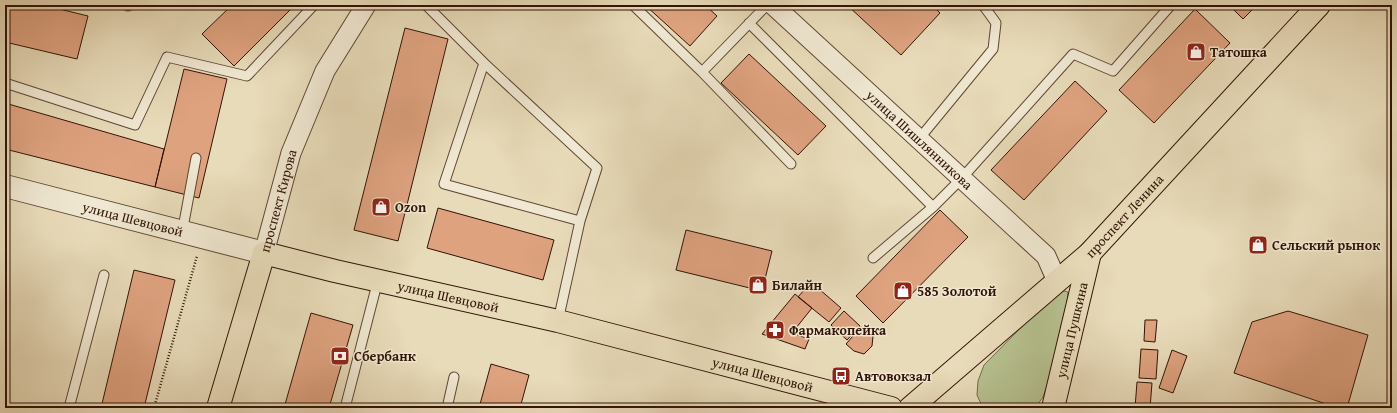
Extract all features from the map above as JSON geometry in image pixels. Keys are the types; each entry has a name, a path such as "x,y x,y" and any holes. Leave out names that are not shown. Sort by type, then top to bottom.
{"main road":[{"name":"проспект Ленина","path":"910,408 1090,253 1319,5"},
{"name":"улица Шевцовой","path":"264,253 558,321 890,408"},
{"name":"проспект Кирова","path":"218,408 264,253"},
{"name":"улица Пушкина","path":"1053,408 1090,253"}],"street":[{"name":"проспект Кирова","path":"264,253 291,153 325,71 366,5"},
{"name":"улица Шишлянникова","path":"773,5 920,138 1046,256 1057,281"},
{"name":"улица Шевцовой","path":"5,186 264,253"}],"lane":[{"path":"5,83 135,125 167,57 247,76 314,5"},
{"path":"426,5 484,63 597,168 580,221 558,321"},
{"path":"633,5 702,72 791,164"},
{"path":"702,72 767,5"},
{"path":"920,138 993,49 996,23 982,5"},
{"path":"873,258 933,207 962,178 1073,54 1113,71 1171,5"},
{"path":"749,24 933,207"},
{"path":"484,63 444,184 580,221"},
{"path":"192,235 196,158"},
{"path":"69,408 104,275"},
{"path":"346,408 378,280"},
{"path":"447,408 454,377"}],"path":[{"path":"154,408 192,235"}],"green space":[{"path":"1061,290 1068,292 1067,306 1048,383 1043,397 1035,408 983,408 977,395 978,381 984,365 1052,296"}],"building":[{"path":"8,5 43,5 88,16 77,59 5,42 5,19"},
{"path":"232,5 295,5 234,66 202,34"},
{"path":"645,5 705,5 717,16 690,46"},
{"path":"847,5 932,5 940,13 901,55"},
{"path":"1229,5 1257,5 1243,19"},
{"path":"1195,9 1230,43 1154,123 1119,90"},
{"path":"405,28 448,39 398,241 354,230"},
{"path":"749,54 826,126 798,155 721,83"},
{"path":"184,69 227,79 199,198 155,187"},
{"path":"1075,81 1107,111 1024,200 991,170"},
{"path":"5,103 164,149 155,187 5,149"},
{"path":"438,208 554,240 543,280 427,248"},
{"path":"940,210 968,237 883,323 856,296"},
{"path":"686,230 772,251 762,291 676,270"},
{"path":"134,270 175,280 144,408 101,408"},
{"path":"811,282 841,308 829,322 798,297"},
{"path":"795,294 812,308 792,333 809,339 805,349 762,334"},
{"path":"844,311 860,326 847,340 831,325"},
{"path":"1288,311 1368,335 1347,408 1338,408 1234,373 1252,322"},
{"path":"311,313 353,325 329,408 284,408"},
{"path":"1145,320 1157,320 1155,342 1144,341"},
{"path":"861,327 873,336 872,346 864,354 854,351 846,344"},
{"path":"1141,349 1158,350 1156,379 1139,378"},
{"path":"1172,350 1187,356 1173,393 1159,388"},
{"path":"491,364 529,375 520,408 479,408"},
{"path":"1137,382 1152,383 1150,408 1135,408"}],"place":[{"name":"Татошка","path":"1196,52"},
{"name":"Ozon","path":"381,207"},
{"name":"Сельский рынок","path":"1258,245"},
{"name":"Билайн","path":"758,285"},
{"name":"585 Золотой","path":"903,291"},
{"name":"Фармакопейка","path":"775,330"},
{"name":"Сбербанк","path":"340,356"},
{"name":"Автовокзал","path":"841,376"}]}
